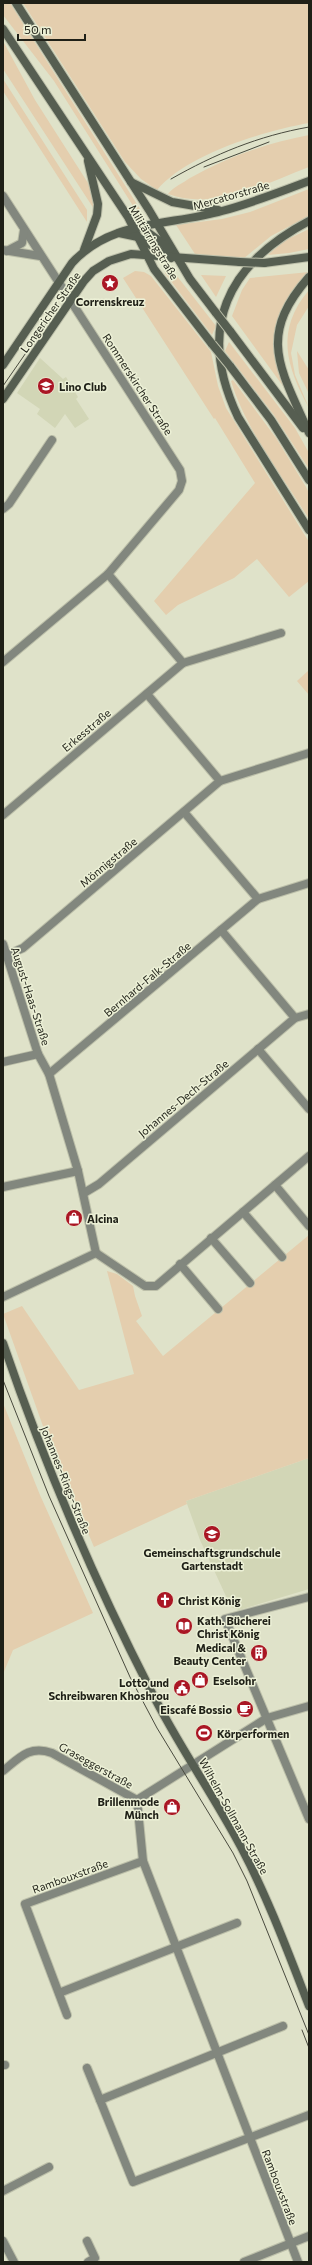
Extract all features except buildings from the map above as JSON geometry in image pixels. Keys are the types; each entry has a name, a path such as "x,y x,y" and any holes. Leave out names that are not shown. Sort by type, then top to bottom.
{"main road":[{"name":"Militärringstraße","path":"16,3 149,210 153,223 174,255 309,436"},
{"name":"Militärringstraße","path":"3,29 86,155 128,217 137,227 148,256 168,287 271,420 309,480"},
{"path":"83,251 98,215 98,204 86,155"},
{"name":"Mercatorstraße","path":"137,227 153,223 193,218 222,211 309,180"},
{"path":"130,182 172,202 222,211"},
{"path":"309,221 283,235 245,269 228,297 222,315 219,338 224,382 232,406 309,530"},
{"path":"131,254 142,241 153,223"},
{"path":"137,227 148,232 174,255"},
{"name":"Longericher Straße","path":"3,365 83,251 100,240 137,227"},
{"path":"118,233 142,241 174,255 191,258 264,263 309,257"},
{"name":"Longericher Straße","path":"3,399 71,300 93,271 109,261 131,254 148,256 174,255"},
{"path":"309,277 286,308 278,329 277,342 282,373 309,433"},
{"name":"Johannes-Rings-Straße","path":"3,1343 54,1483 117,1622"},
{"name":"Wilhelm-Sollmann-Straße","path":"117,1622 152,1693 240,1845 262,1888 309,2006"}],"street":[{"name":"Rommerskircher Straße","path":"3,196 40,256 60,282 180,470 182,481 179,490 108,574"},
{"path":"5,250 22,242 24,230"},
{"path":"5,250 40,256"},
{"path":"3,509 9,504 52,440"},
{"path":"3,662 108,574 183,663"},
{"name":"Erkesstraße","path":"3,815 183,663 281,633"},
{"path":"147,694 220,781"},
{"name":"Mönnigstraße","path":"7,955 23,948 220,781 309,753"},
{"path":"184,812 258,900"},
{"name":"Bernhard-Falk-Straße","path":"49,1074 258,900 309,883"},
{"path":"221,930 295,1018"},
{"name":"August-Haas-Straße","path":"3,944 38,1054 49,1074 84,1193 96,1253"},
{"name":"Johannes-Dech-Straße","path":"84,1193 99,1184 295,1018 309,1014"},
{"path":"258,1049 309,1109"},
{"name":"August-Haas-Straße","path":"3,1062 38,1054"},
{"path":"3,1297 96,1253 149,1288 156,1286 211,1238 308,1159"},
{"path":"3,1187 78,1171"},
{"path":"275,1185 309,1226"},
{"path":"243,1212 282,1257"},
{"path":"211,1238 250,1283"},
{"path":"180,1264 218,1309"},
{"path":"309,1597 226,1619 309,1819"},
{"path":"137,1800 267,1718 309,1706"},
{"name":"Graseggerstraße","path":"3,1771 29,1751 42,1749 52,1753 137,1800"},
{"name":"Rambouxstraße","path":"137,1800 143,1861 298,2262"},
{"name":"Rambouxstraße","path":"67,2015 25,1904 143,1861"},
{"path":"59,1993 237,1923"},
{"path":"100,2100 283,2026"},
{"name":"Rambouxstraße","path":"87,2068 133,2182 309,2115"},
{"path":"3,2191 48,2167"},
{"name":"Rambouxstraße","path":"244,2262 309,2236"},
{"path":"3,2241 14,2262"},
{"path":"87,2241 94,2261"}],"shaded area":[{"path":"3,3 10,3 140,209 135,209 54,81 3,15"},
{"path":"23,3 309,3 309,123 249,138 206,155 187,165 170,177 157,190 141,179 125,162"},
{"path":"3,41 35,100 88,183 94,209 3,69"},
{"path":"3,79 87,210 87,222 3,91"},
{"path":"309,135 309,167 240,193 222,197 204,199 186,198 168,194 175,187 204,170 233,157 278,142"},
{"path":"309,189 309,216 271,236 243,259 195,254 176,225 222,219 250,212"},
{"path":"309,229 309,249 268,255 284,241"},
{"path":"167,270 173,271 216,326 212,335 167,276 165,273"},
{"path":"135,271 144,272 151,276 211,352 218,386 226,408 309,542 309,581 289,597 257,559 234,578 178,605 166,615 154,601 255,483 215,418 214,419 123,278"},
{"path":"309,272 286,302 279,316 276,329 275,343 277,358 288,393 232,316 242,290 250,278"},
{"path":"201,275 226,276 216,297"},
{"path":"309,290 309,306 297,325 291,353 295,375 309,408 301,393 290,363 288,334 291,319 298,305"},
{"path":"229,342 295,428 309,453 309,469 274,415 225,351"},
{"path":"297,351 309,370 309,394 299,373"},
{"name":"Lino Club","path":"40,358 63,379 66,377 78,397 76,399 89,419 75,428 65,414 55,428 37,414 40,409 17,393"},
{"path":"233,380 276,438 306,487 309,493 309,519 245,416 231,381"},
{"path":"309,670 309,695 297,681"},
{"path":"309,1235 309,1458 186,1501 187,1504 94,1547 44,1429 3,1314 22,1306 79,1390 134,1374 107,1271 117,1274 133,1286 142,1316 136,1321 163,1356"},
{"path":"3,1403 40,1495 93,1613 13,1650 3,1674"},
{"path":"309,1458 309,1589 239,1610 231,1607 200,1540 186,1501"}],"tram line":[{"path":"171,179 237,147 272,135 309,127"},
{"path":"204,167 269,142"},
{"path":"3,386 57,308"},
{"path":"3,1380 49,1496 130,1677 157,1728 233,1853 247,1881 309,2035"},
{"path":"302,2030 309,2048"}],"place":[{"name":"Correnskreuz","path":"110,283"},
{"name":"Lino Club","path":"46,386"},
{"name":"Alcina","path":"74,1218"},
{"name":"Gemeinschaftsgrundschule Gartenstadt","path":"212,1534"},
{"name":"Christ König","path":"165,1600"},
{"name":"Kath. Bücherei Christ König","path":"184,1626"},
{"name":"Medical & Beauty Center","path":"259,1653"},
{"name":"Eselsohr","path":"200,1680"},
{"name":"Lotto und Schreibwaren Khoshrou","path":"182,1688"},
{"name":"Eiscafé Bossio","path":"245,1709"},
{"name":"Körperformen","path":"204,1733"},
{"name":"Brillenmode Münch","path":"172,1807"}]}
